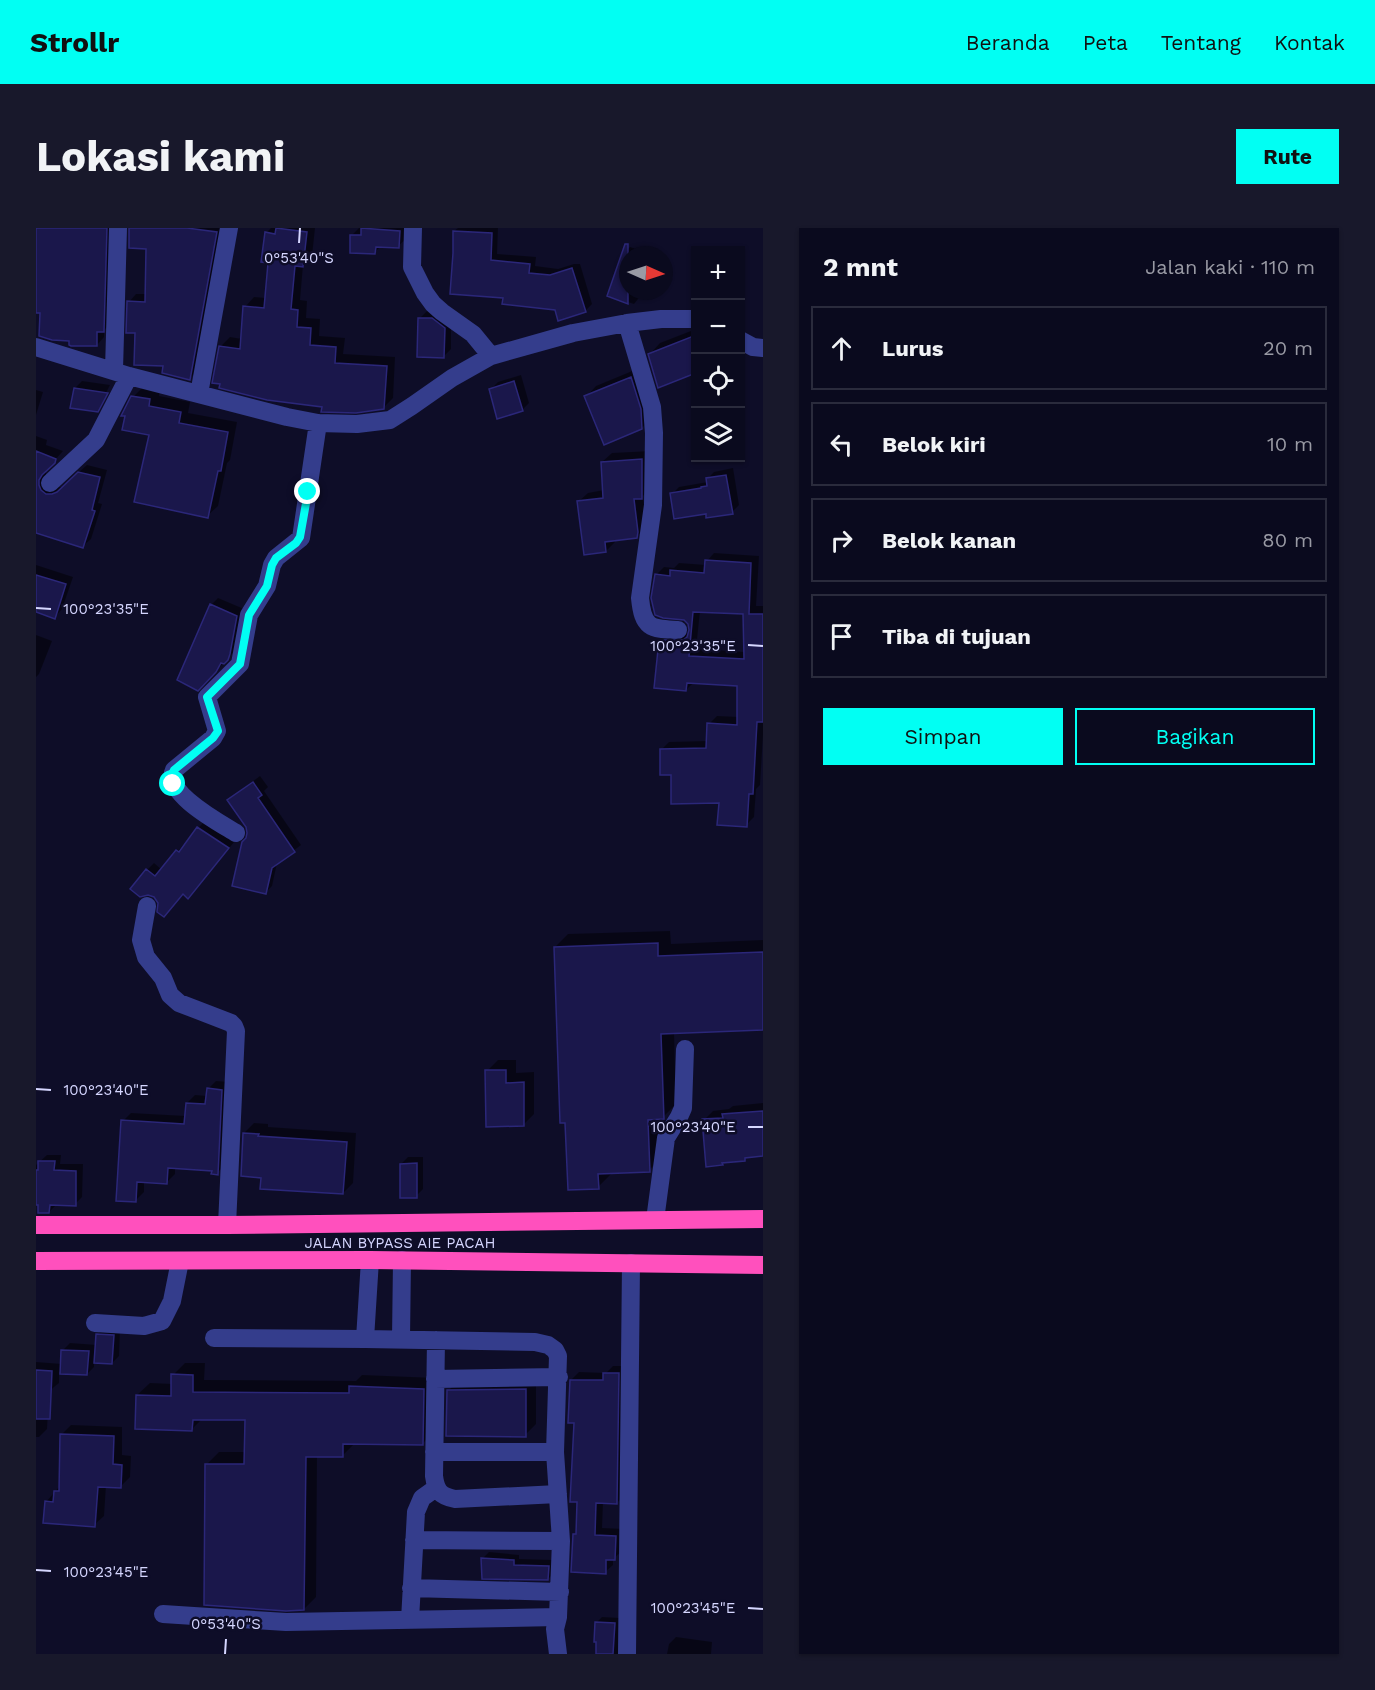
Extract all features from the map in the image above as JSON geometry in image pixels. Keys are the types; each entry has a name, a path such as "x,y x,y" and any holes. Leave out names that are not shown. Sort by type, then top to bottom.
{"highway":[{"path":"36,1225 763,1219"},
{"name":"JALAN BYPASS AIE PACAH","path":"36,1261 402,1260 763,1265"}],"street":[{"path":"50,483 96,440 121,373 118,228"},
{"path":"199,394 229,228"},
{"path":"413,228 412,267 424,293 433,304 473,334 491,356"},
{"path":"36,347 121,373 318,423 357,424 390,420 452,378 491,356 573,333 661,319 691,319"},
{"path":"627,324 652,407 654,433 653,505 640,598 641,611 650,625 658,629 678,630"},
{"path":"745,342 753,347 763,348"},
{"path":"237,833 187,801 173,784 171,776 174,770 213,738 218,731 207,697 240,664 249,615 267,586 272,565 276,558 296,543 300,537 318,423"},
{"path":"147,906 141,940 146,957 164,978 170,995 179,1003 231,1023 236,1031 227,1225"},
{"path":"655,1220 666,1138 683,1108 685,1049"},
{"path":"365,1338 370,1260"},
{"path":"401,1339 402,1260"},
{"path":"95,1323 144,1326 162,1321 172,1301 180,1261"},
{"path":"627,1654 632,1263"},
{"path":"214,1338 365,1338 535,1342 548,1345 555,1350 558,1356 559,1377 555,1452 561,1541 560,1592 555,1629 558,1654"},
{"path":"436,1340 434,1476 436,1488 441,1495 455,1500 558,1494"},
{"path":"435,1378 559,1377"},
{"path":"434,1452 555,1452"},
{"path":"410,1620 418,1503 426,1493 436,1488"},
{"path":"414,1540 561,1541"},
{"path":"411,1588 560,1592"},
{"path":"163,1614 278,1622 558,1617"}],"building":[{"path":"36,228 107,228 104,332 97,332 97,346 71,346 69,341 52,340 39,336 40,313 36,313"},
{"path":"129,228 187,228 217,232 190,380 162,373 163,366 134,365 135,333 126,333 127,301 145,302 146,249 129,248"},
{"path":"276,228 307,232 303,267 295,266 291,309 298,310 297,327 311,328 310,345 336,347 335,363 387,366 384,409 356,413 321,412 322,407 267,400 219,388 220,384 212,383 219,346 240,349 243,306 264,308 268,263 261,262 265,232 275,234"},
{"path":"361,228 400,231 399,248 376,247 375,254 350,253 350,235 361,235"},
{"path":"453,231 492,233 491,260 530,264 529,273 550,275 572,268 586,312 558,321 555,310 502,304 503,298 450,294"},
{"path":"619,261 619,300 628,300 628,304 607,296"},
{"path":"418,318 432,318 445,328 444,358 417,357"},
{"path":"691,337 691,375 658,388 648,354"},
{"path":"631,377 641,409 642,429 604,445 584,396"},
{"path":"514,381 523,411 497,419 489,389"},
{"path":"74,388 108,393 98,412 70,408"},
{"path":"131,396 150,399 149,406 181,412 179,423 228,432 221,471 218,471 208,518 134,502 149,435 122,430 125,416 121,416"},
{"path":"36,451 56,459 39,480 41,490 46,494 57,492 78,472 100,477 92,510 95,511 83,548 36,533"},
{"path":"642,459 642,499 634,499 637,538 605,542 606,552 584,555 577,501 603,498 601,462"},
{"path":"726,475 733,514 706,518 706,514 674,519 670,493 701,488 707,486 706,478"},
{"path":"705,560 751,563 749,614 763,614 763,722 757,722 753,794 749,794 747,827 717,825 719,803 671,804 671,775 660,775 660,749 706,748 707,723 737,725 737,686 687,683 686,691 654,688 659,640 683,640 687,637 689,630 684,620 655,615 651,598 655,574 670,576 670,570 704,573","holes":["693,612 743,614 744,659 689,656"]},
{"path":"36,575 66,584 55,619 36,612"},
{"path":"210,604 237,616 228,660 224,664 221,663 216,672 198,691 177,680"},
{"path":"253,782 262,795 258,798 295,852 272,868 266,894 232,886 242,842 247,833 246,827 227,800"},
{"path":"197,827 229,848 188,899 183,894 164,917 157,912 158,903 154,897 148,895 140,897 130,889 146,869 155,876 176,850 179,852"},
{"path":"658,943 658,956 763,952 763,1030 661,1034 664,1119 648,1120 650,1172 598,1174 599,1189 568,1190 565,1123 560,1123 554,947"},
{"path":"485,1070 506,1070 506,1083 524,1082 524,1126 486,1127"},
{"path":"207,1088 222,1090 218,1175 211,1174 212,1171 168,1168 167,1184 137,1182 136,1202 116,1201 121,1120 184,1124 186,1103 205,1104"},
{"path":"763,1111 763,1156 706,1167 702,1119 723,1118 722,1114"},
{"path":"243,1133 347,1142 343,1194 260,1189 261,1178 241,1176"},
{"path":"38,1161 55,1161 54,1170 76,1171 76,1206 50,1205 49,1213 38,1213 36,1170 38,1170"},
{"path":"417,1163 417,1198 400,1198 400,1164"},
{"path":"96,1334 114,1335 112,1364 94,1363"},
{"path":"61,1350 89,1351 87,1375 60,1374"},
{"path":"36,1370 52,1371 50,1419 36,1419"},
{"path":"603,1373 619,1373 617,1504 596,1503 595,1535 616,1536 615,1560 606,1560 606,1574 571,1572 577,1502 570,1502 574,1423 568,1423 570,1380 603,1380"},
{"path":"171,1374 193,1375 193,1392 349,1393 349,1386 424,1389 423,1445 343,1444 343,1457 306,1457 304,1610 286,1611 204,1605 205,1464 244,1464 245,1420 193,1420 192,1431 135,1429 136,1395 171,1396"},
{"path":"526,1389 526,1437 446,1436 447,1390"},
{"path":"60,1434 114,1436 113,1464 122,1465 121,1488 98,1487 95,1527 43,1523 45,1501 53,1502 54,1491 59,1491"},
{"path":"481,1558 514,1560 514,1565 549,1566 548,1580 482,1579"},
{"path":"595,1622 615,1623 613,1654 596,1654"}],"route":[{"path":"173,784 171,776 174,770 213,738 218,731 207,697 240,664 249,615 267,586 272,565 276,558 296,543 303,531 308,492"}]}
